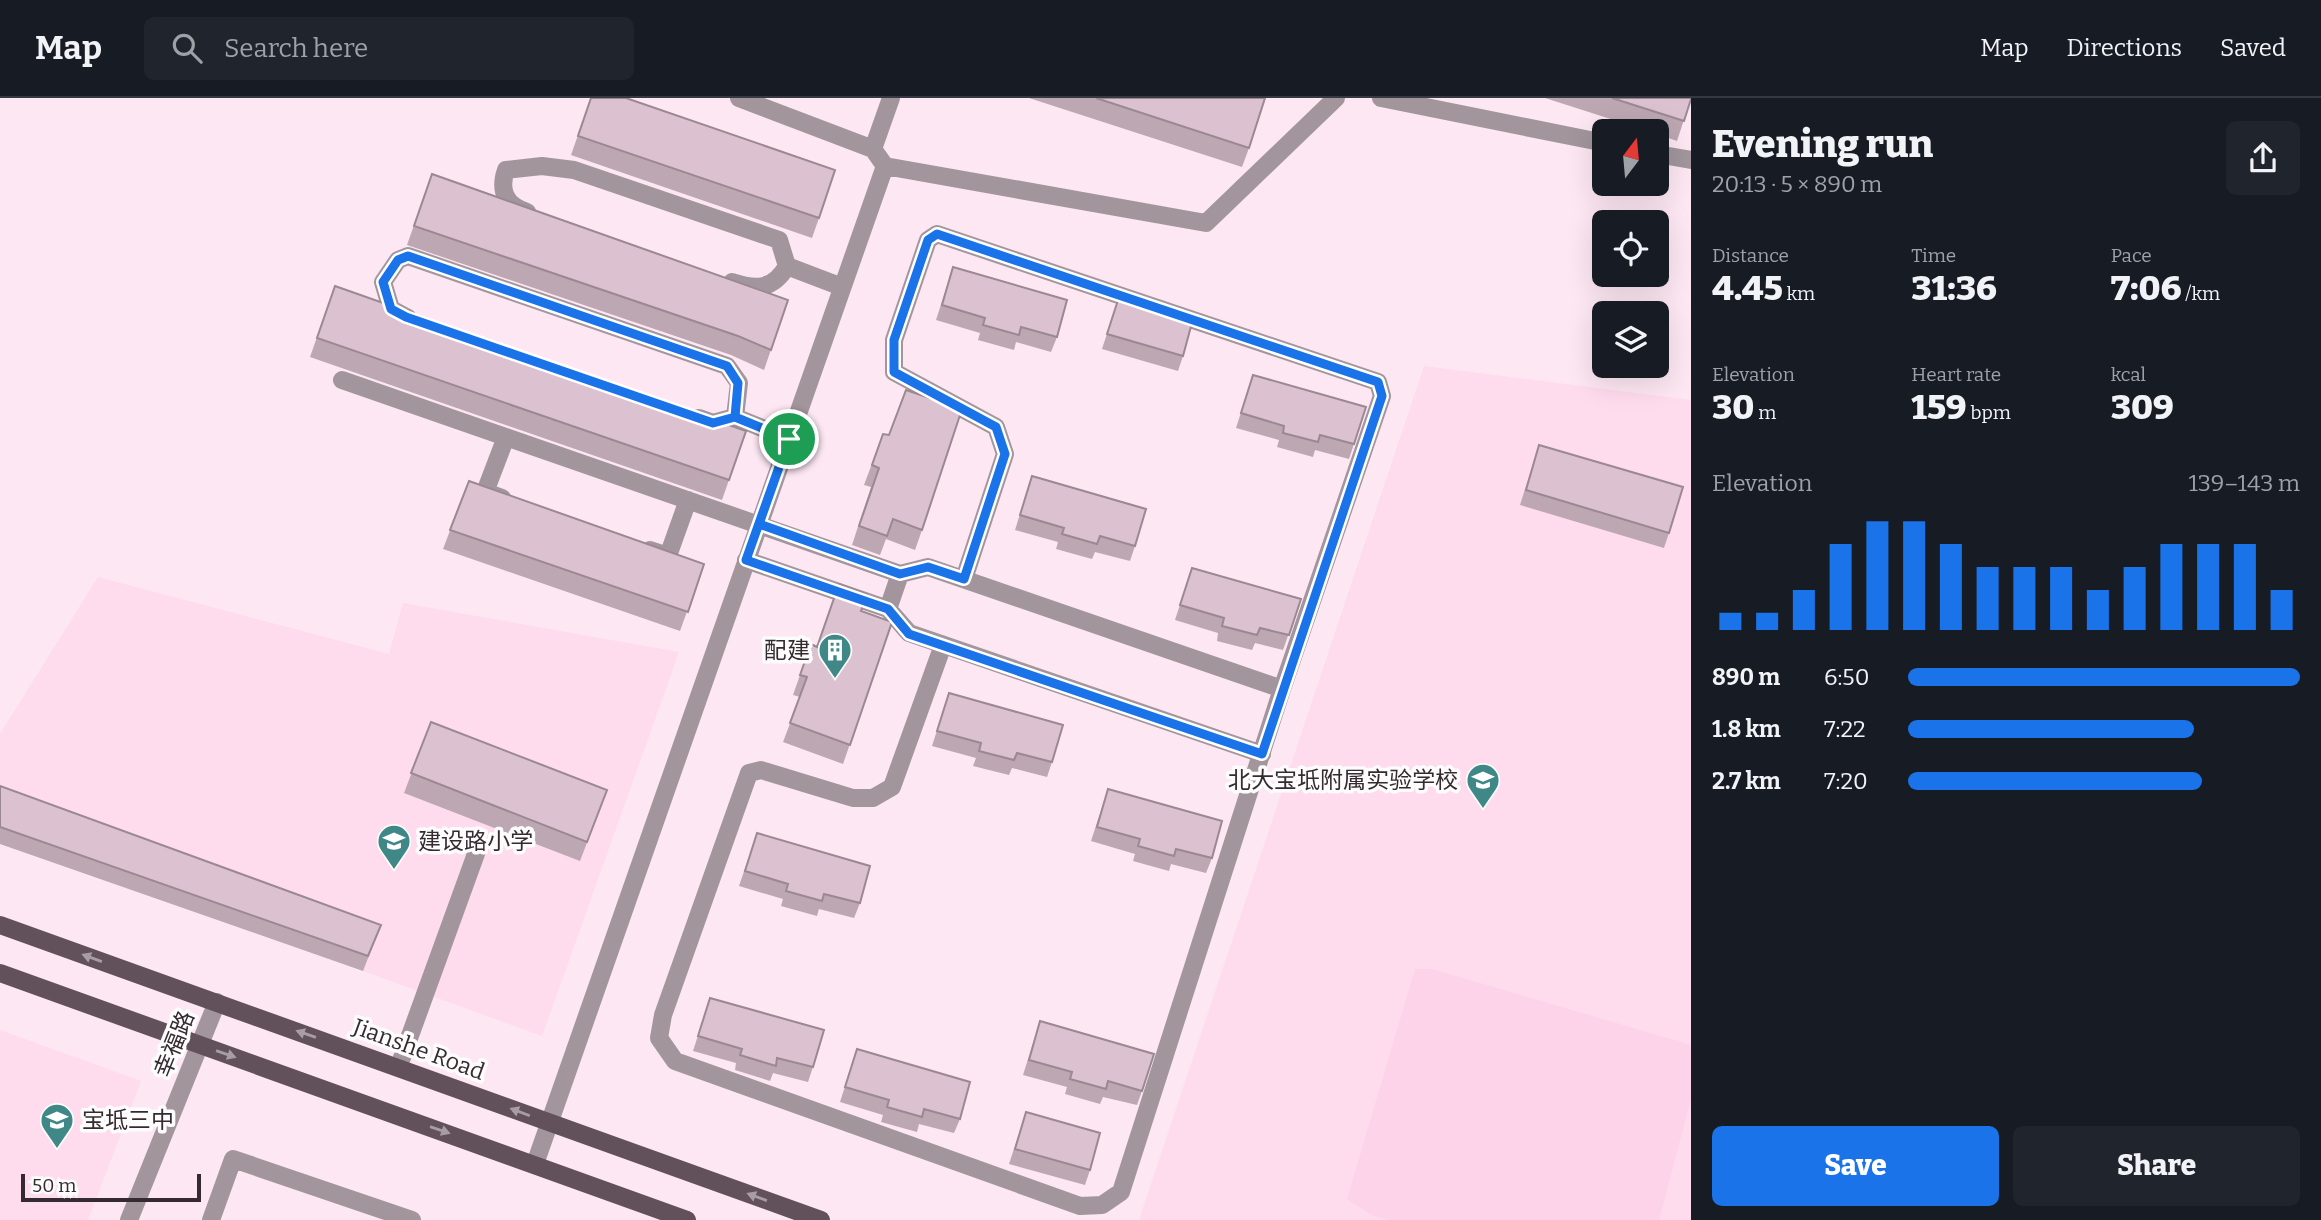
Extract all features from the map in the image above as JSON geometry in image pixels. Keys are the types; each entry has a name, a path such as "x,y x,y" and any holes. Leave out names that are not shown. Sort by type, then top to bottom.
{"main road":[{"name":"Jianshe Road","path":"0,925 821,1220"},
{"path":"0,974 687,1220"}],"street":[{"path":"739,98 873,149 885,166 1206,223 1336,98"},
{"path":"873,149 891,98"},
{"path":"1381,98 1592,140"},
{"path":"1670,156 1691,160"},
{"path":"542,218 516,209 506,198 501,185 506,170 542,166 574,170 779,240 787,267"},
{"path":"535,1164 885,166"},
{"path":"943,645 892,787 873,799 853,798 761,770 749,773 663,1014 659,1038 675,1061 1080,1206 1102,1205 1121,1192 1282,690 1382,396 1378,382 937,234 928,240 894,340 894,372 996,427 1005,454 964,579"},
{"path":"431,326 391,309 383,282 398,260 408,256 727,366 738,383 735,417"},
{"path":"787,267 842,287"},
{"path":"709,274 760,288 772,285 787,267"},
{"path":"342,380 900,574 928,567 1282,690"},
{"path":"687,414 713,423 735,417 789,439"},
{"path":"506,437 485,492 524,506"},
{"path":"629,542 668,556 688,500"},
{"path":"746,560 888,609 909,634 1262,754"},
{"path":"888,609 900,574"},
{"path":"398,1066 477,851"},
{"name":"幸福路","path":"129,1220 217,1002"},
{"path":"211,1220 233,1159 412,1220"}],"shaded area":[{"name":"北大宝坻附属实验学校","path":"1424,366 1691,400 1691,1220 1139,1220"},
{"name":"建设路小学","path":"98,577 389,654 403,603 679,652 542,1036 363,971 375,940 0,803 0,734"},
{"path":"1415,969 1432,969 1691,1045 1691,1099 1659,1220 1388,1220 1372,1215 1347,1199"},
{"name":"宝坻三中","path":"0,1030 141,1081 88,1220 0,1220"}],"building":[{"path":"591,98 626,98 835,170 819,218 578,136"},
{"path":"1096,98 1265,98 1249,148"},
{"path":"1612,98 1691,98 1691,99 1684,121"},
{"path":"432,174 788,300 771,350 738,336 414,226"},
{"path":"953,267 1067,300 1057,337 1021,327 1019,335 983,325 985,318 942,305"},
{"path":"335,286 746,431 729,480 317,338"},
{"path":"1119,297 1193,319 1183,356 1107,334"},
{"path":"1253,375 1366,407 1354,444 1320,435 1318,442 1283,433 1284,426 1241,413"},
{"path":"906,390 962,409 922,530 893,519 887,536 859,526 879,468 872,465 883,434 889,435"},
{"path":"1539,445 1683,487 1669,533 1526,490"},
{"path":"1032,476 1146,509 1135,546 1100,536 1097,544 1062,534 1064,528 1020,515"},
{"path":"469,481 704,564 688,612 450,530"},
{"path":"1192,568 1301,599 1289,635 1260,628 1257,635 1222,626 1224,618 1180,605"},
{"name":"配建","path":"839,584 867,594 861,611 892,622 850,745 790,723 807,677 800,675 811,644 817,647"},
{"path":"949,693 1063,725 1052,762 1017,753 1014,760 979,751 981,743 937,731"},
{"path":"431,722 607,790 587,842 411,773"},
{"path":"0,786 381,925 368,956 0,827"},
{"path":"1108,789 1222,821 1212,858 1176,849 1174,856 1138,846 1140,839 1097,827"},
{"path":"757,833 870,866 860,903 824,894 822,901 786,891 788,884 745,871"},
{"path":"710,998 824,1030 813,1067 777,1058 776,1066 740,1055 742,1049 698,1036"},
{"path":"1040,1021 1154,1054 1142,1091 1108,1081 1106,1089 1070,1079 1072,1072 1029,1060"},
{"path":"857,1049 970,1082 960,1119 924,1109 922,1117 887,1107 889,1100 845,1087"},
{"path":"1026,1112 1100,1133 1090,1170 1015,1149"}],"place":[{"name":"配建","path":"835,680"},
{"name":"北大宝坻附属实验学校","path":"1483,810"},
{"name":"建设路小学","path":"394,871"},
{"name":"宝坻三中","path":"57,1150"}],"route":[{"path":"789,439 735,417 739,400 738,383 727,366 408,256 398,260 383,282 391,309 406,317 713,423 725,422 735,417 789,439 746,560 888,609 909,634 1262,754 1382,396 1378,382 937,234 928,240 894,340 894,372 996,427 1005,454 964,579 928,567 900,574 759,524 789,439"}]}
